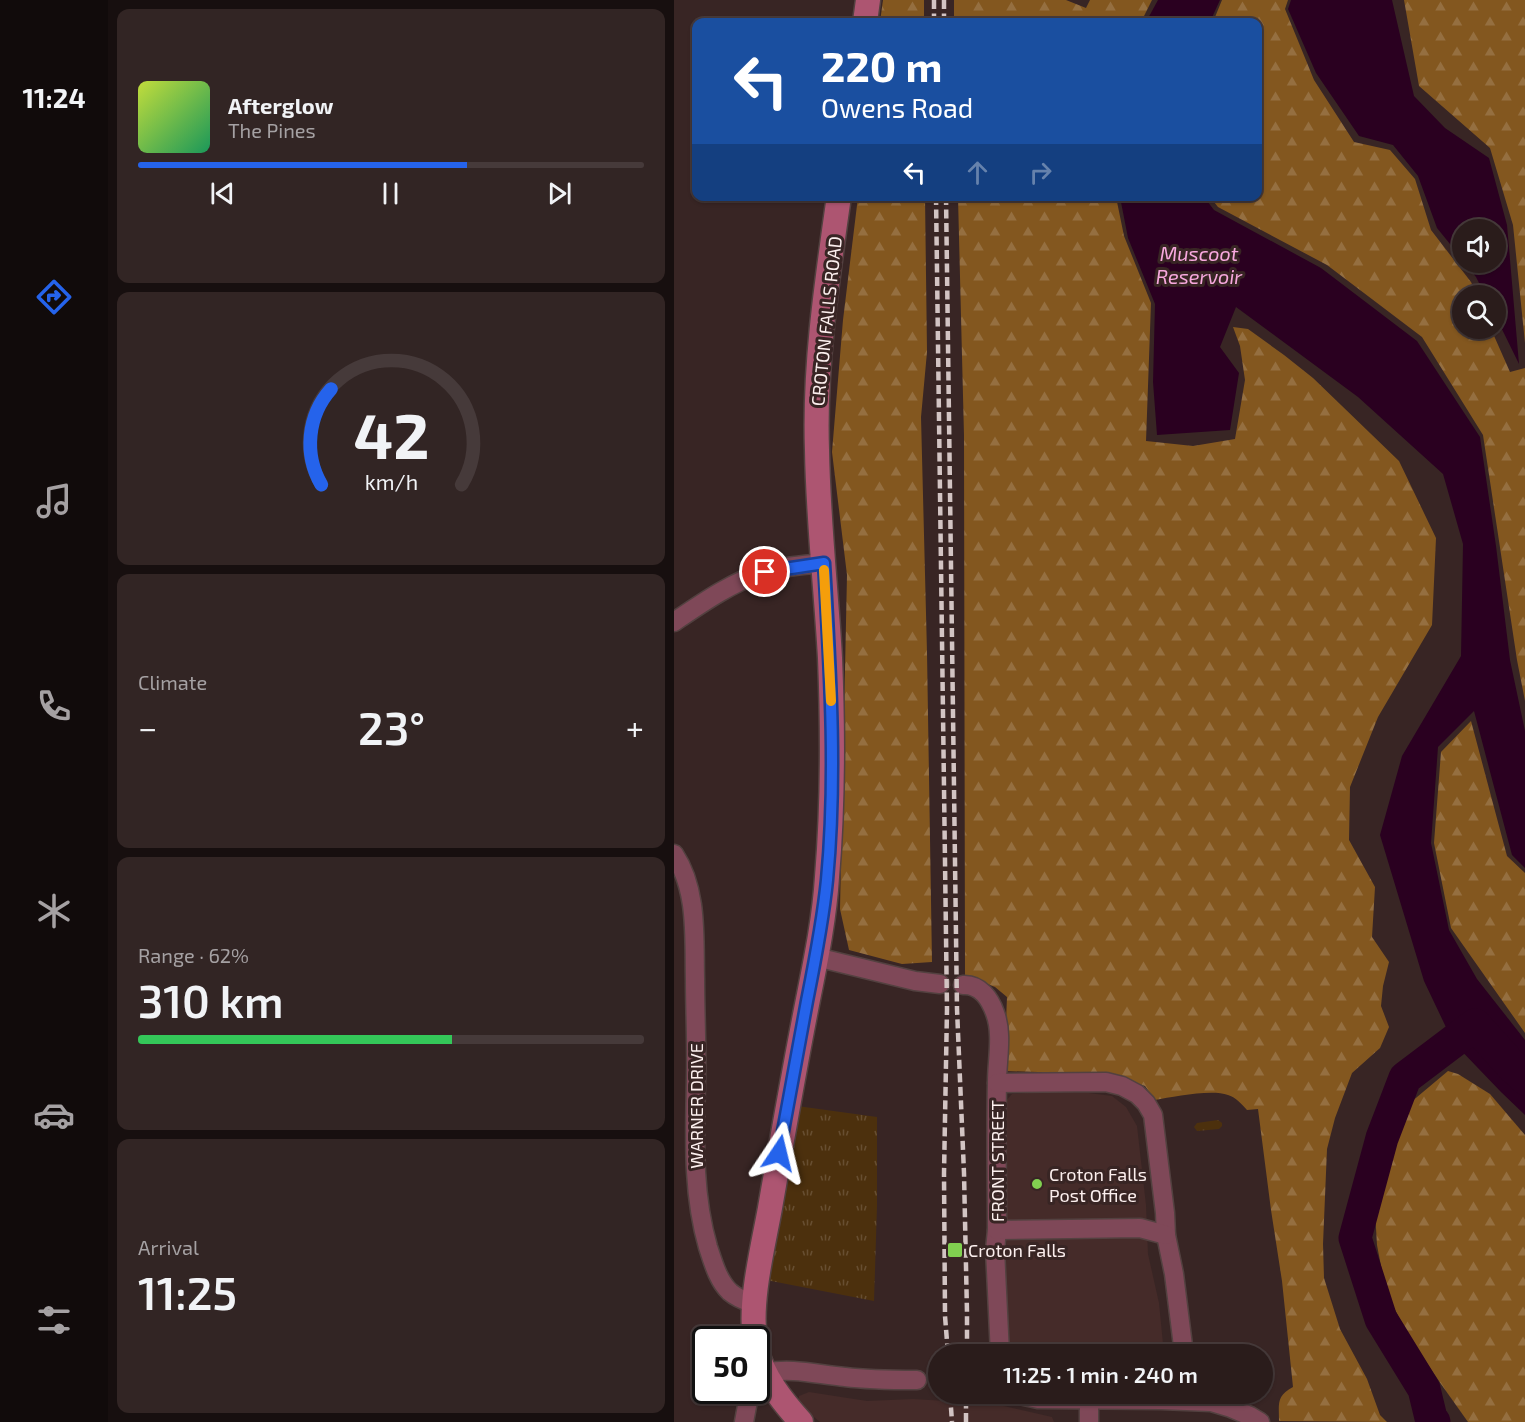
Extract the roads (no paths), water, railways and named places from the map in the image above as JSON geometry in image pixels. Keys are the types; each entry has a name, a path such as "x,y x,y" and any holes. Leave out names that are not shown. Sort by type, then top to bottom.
{"main road":[{"path":"866,18 868,0"},
{"name":"CROTON FALLS ROAD","path":"754,1304 785,1119 816,957 827,881 831,785 830,662 818,478 816,400 825,297 838,201"},
{"path":"753,1326 754,1304"},
{"path":"770,1383 801,1422"}],"street":[{"path":"674,622 743,580 765,572 824,563"},
{"name":"WARNER DRIVE","path":"674,854 683,870 692,906 696,1070 695,1159 697,1195 703,1229 718,1274 728,1290 740,1299 754,1304"},
{"path":"816,957 915,981 940,984"},
{"name":"FRONT STREET","path":"963,985 968,984 979,989 989,1000 996,1014 999,1031 995,1250 1000,1344"},
{"path":"997,1083 1106,1082 1122,1086 1137,1094 1146,1103 1153,1115 1166,1235 1174,1274 1183,1344"},
{"path":"997,1230 1140,1228 1166,1235"},
{"path":"770,1368 845,1377 917,1380"},
{"path":"744,1422 748,1404"},
{"path":"1089,1404 1089,1422"},
{"path":"1218,1404 1260,1422"}],"water":[{"path":"1158,0 1220,0 1212,18 1148,18"},
{"path":"1291,0 1392,0 1414,96 1445,128 1489,158 1505,219 1452,219 1452,246 1437,228 1418,176 1393,145 1359,136 1316,73 1288,9"},
{"name":"Muscoot Reservoir","path":"1121,201 1207,201 1214,210 1321,268 1417,341 1480,437 1510,660 1525,731 1525,868 1512,855 1474,711 1438,747 1431,843 1449,930 1477,979 1525,1040 1525,1115 1453,1042 1424,981 1380,835 1402,756 1461,656 1463,544 1443,474 1358,397 1236,307 1220,347 1239,373 1230,430 1157,435 1153,382 1155,304 1128,238"},
{"path":"1506,221 1519,364 1506,337 1506,285 1480,285 1473,273 1506,273"}],"waterway":[{"path":"1434,1422 1424,1389 1381,1319 1355,1238 1382,1138 1405,1078 1475,1025 1526,1079"}],"railway":[{"path":"934,0 934,18"},
{"path":"944,0 944,18"},
{"path":"936,201 947,1009 944,1174 947,1344"},
{"path":"946,201 957,1009 964,1173 967,1344"},
{"path":"951,1404 952,1422"},
{"path":"966,1404 966,1422"}],"place":[{"name":"Croton Falls Post Office","path":"1037,1184"},
{"name":"Croton Falls","path":"955,1250"}]}
